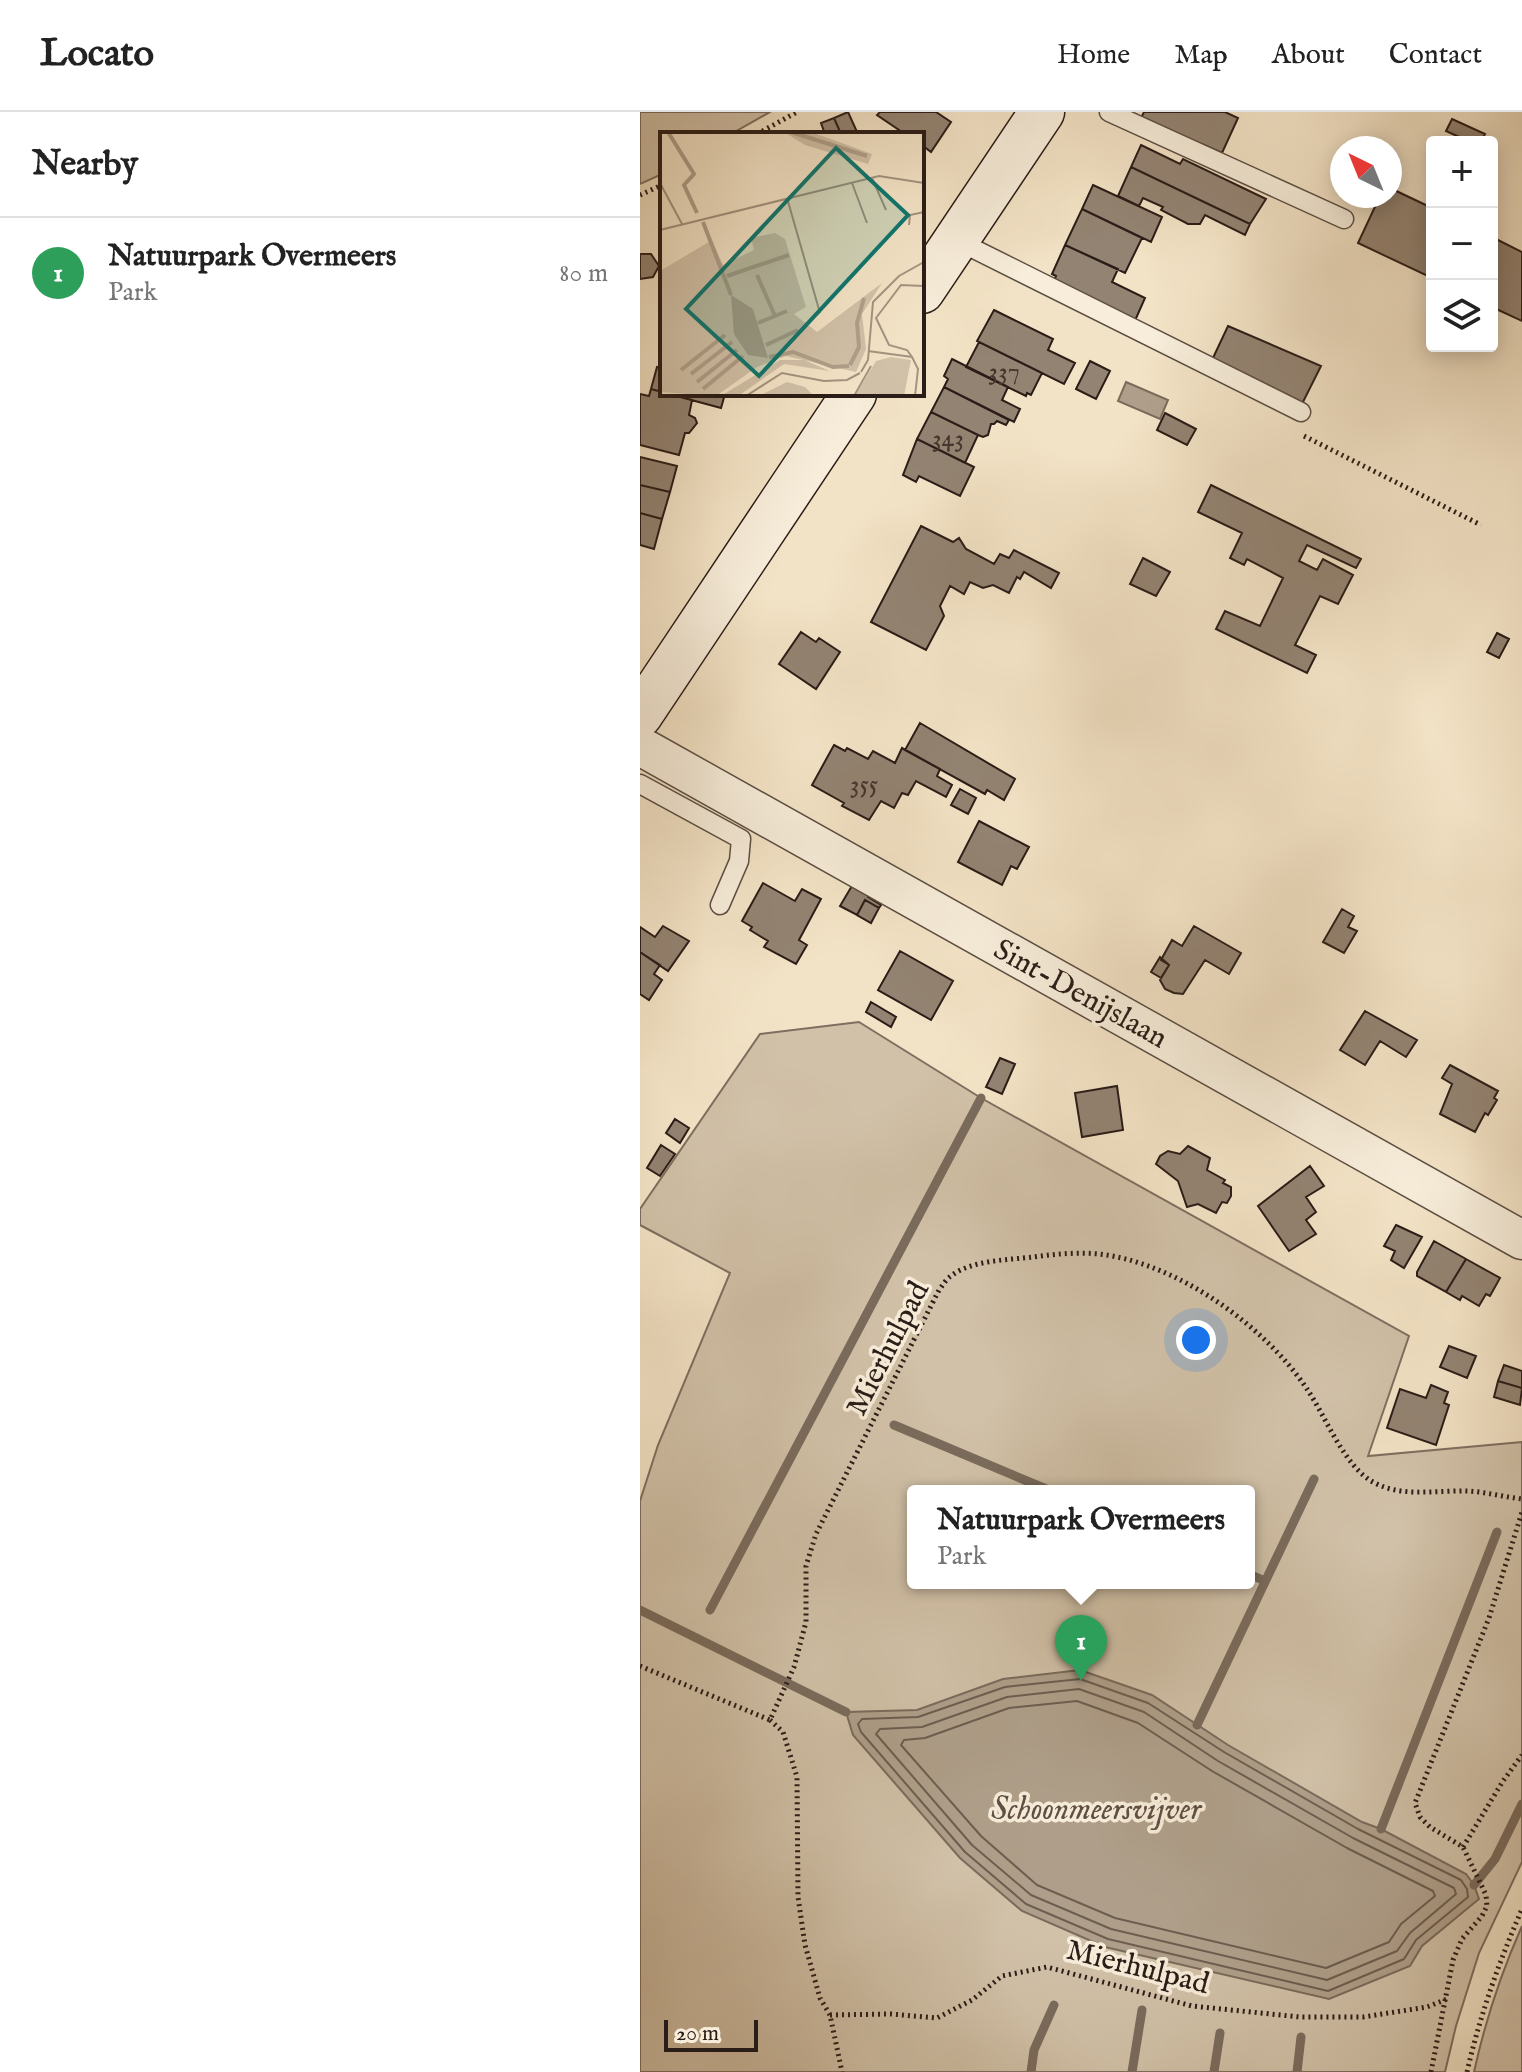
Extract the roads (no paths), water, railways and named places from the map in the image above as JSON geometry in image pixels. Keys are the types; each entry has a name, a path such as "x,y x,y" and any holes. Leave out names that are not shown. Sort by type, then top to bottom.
{"street":[{"path":"924,288 1042,112"},
{"path":"640,715 853,396"},
{"name":"Sint-Denijslaan","path":"640,746 1522,1240"}],"lane":[{"path":"1109,112 1344,219"},
{"path":"956,240 1301,412"},
{"path":"640,784 741,839 739,861 720,905"}],"water":[{"path":"1126,382 1168,400 1160,419 1118,401"},
{"name":"Schoonmeersvijver","path":"1080,1670 1152,1695 1228,1745 1362,1822 1466,1874 1479,1899 1422,1946 1410,1966 1329,1999 1105,1947 1022,1911 960,1858 853,1735 846,1712 917,1710 1003,1679"}],"waterway":[{"path":"710,1610 981,1098"},
{"path":"894,1425 1037,1485"},
{"path":"1197,1725 1314,1479"},
{"path":"1381,1829 1497,1532"},
{"path":"1255,1577 1265,1581"},
{"path":"640,1610 846,1712"},
{"path":"1474,1885 1495,1859 1522,1804"},
{"path":"1031,2072 1034,2050 1054,2005"},
{"path":"1132,2072 1142,2010"},
{"path":"1214,2072 1220,2033"},
{"path":"1297,2072 1301,2037"}],"place":[{"name":"Natuurpark Overmeers","path":"1081,1681"}]}
